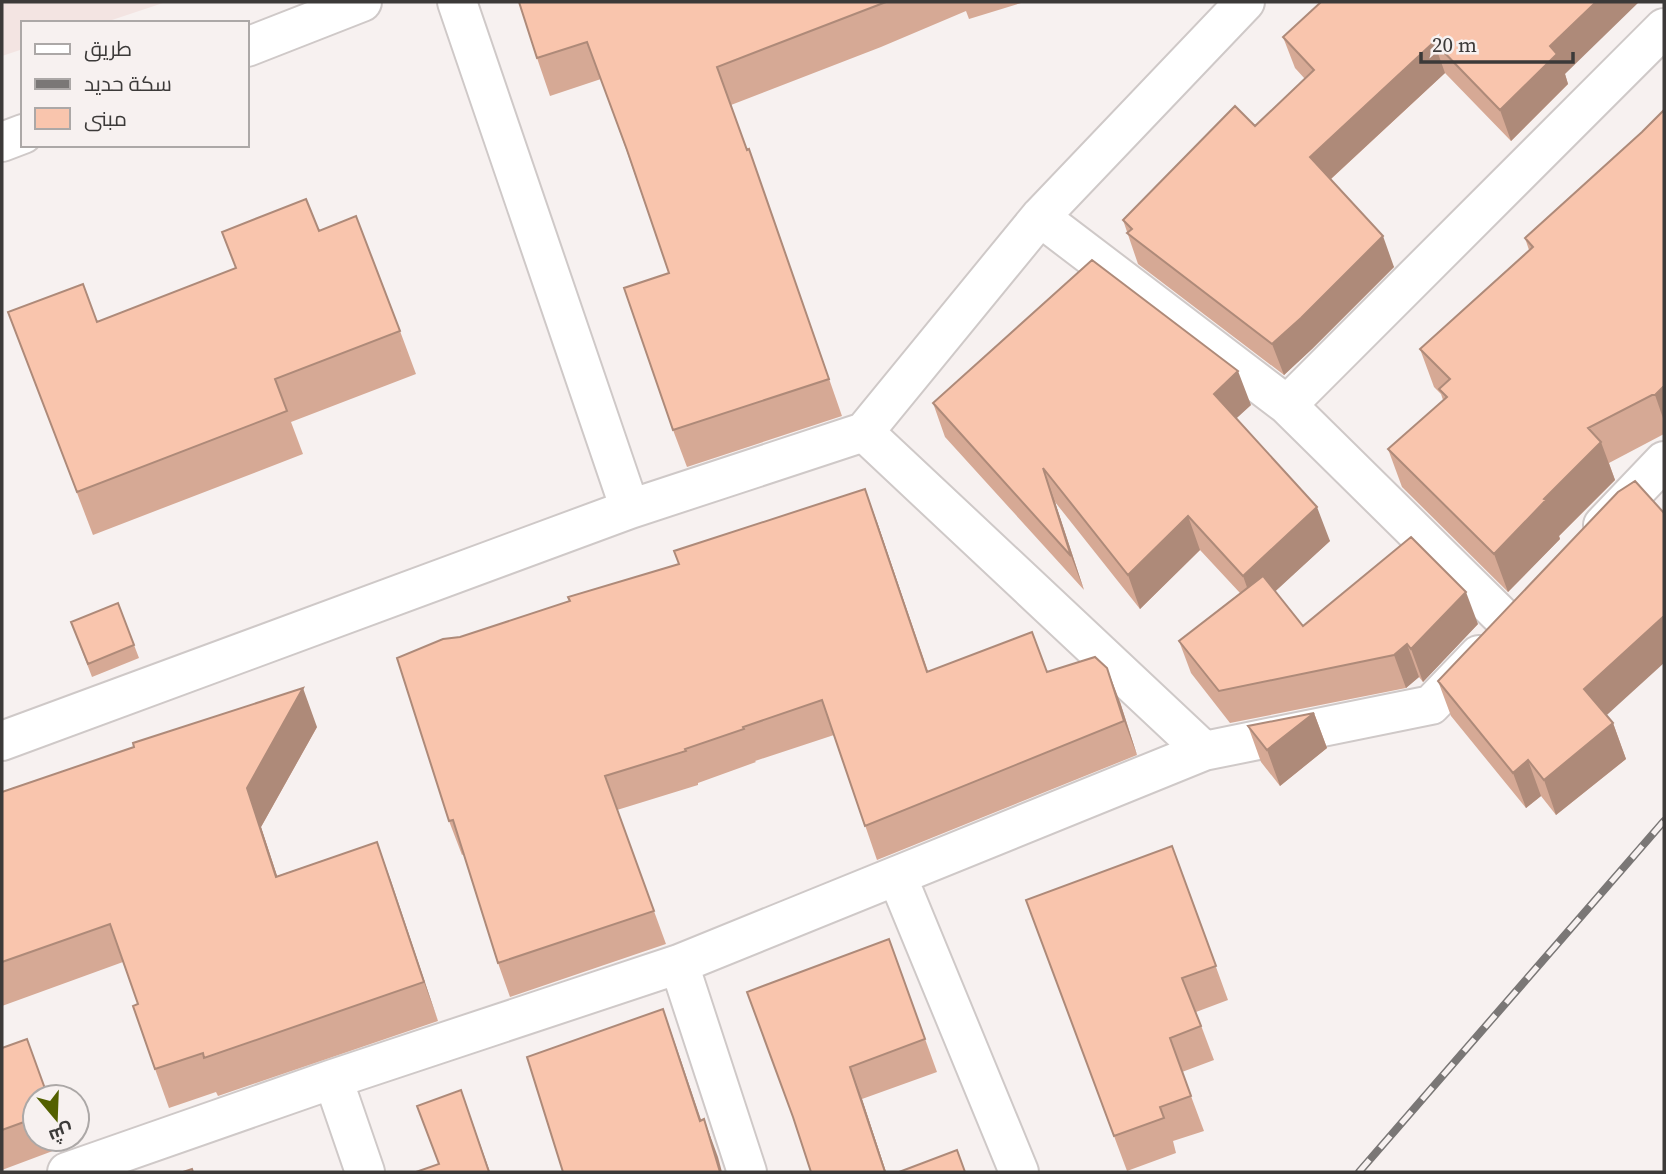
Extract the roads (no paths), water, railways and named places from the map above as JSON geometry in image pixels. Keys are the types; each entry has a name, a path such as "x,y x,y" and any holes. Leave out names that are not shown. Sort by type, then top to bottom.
{"street":[{"path":"248,47 362,2"},
{"path":"457,2 630,509"},
{"path":"2,740 630,509 864,432 1040,217 1245,2"},
{"path":"1287,405 1664,28"},
{"path":"2,142 21,135"},
{"path":"1040,217 1287,405 1509,624"},
{"path":"864,432 1204,751"},
{"path":"1582,547 1664,460"},
{"path":"68,1172 333,1079 679,964 1204,751 1431,705 1536,595"},
{"path":"897,876 1019,1172"},
{"path":"679,964 747,1172"},
{"path":"333,1079 365,1172"}],"railway":[{"path":"1359,1172 1664,821"}]}
